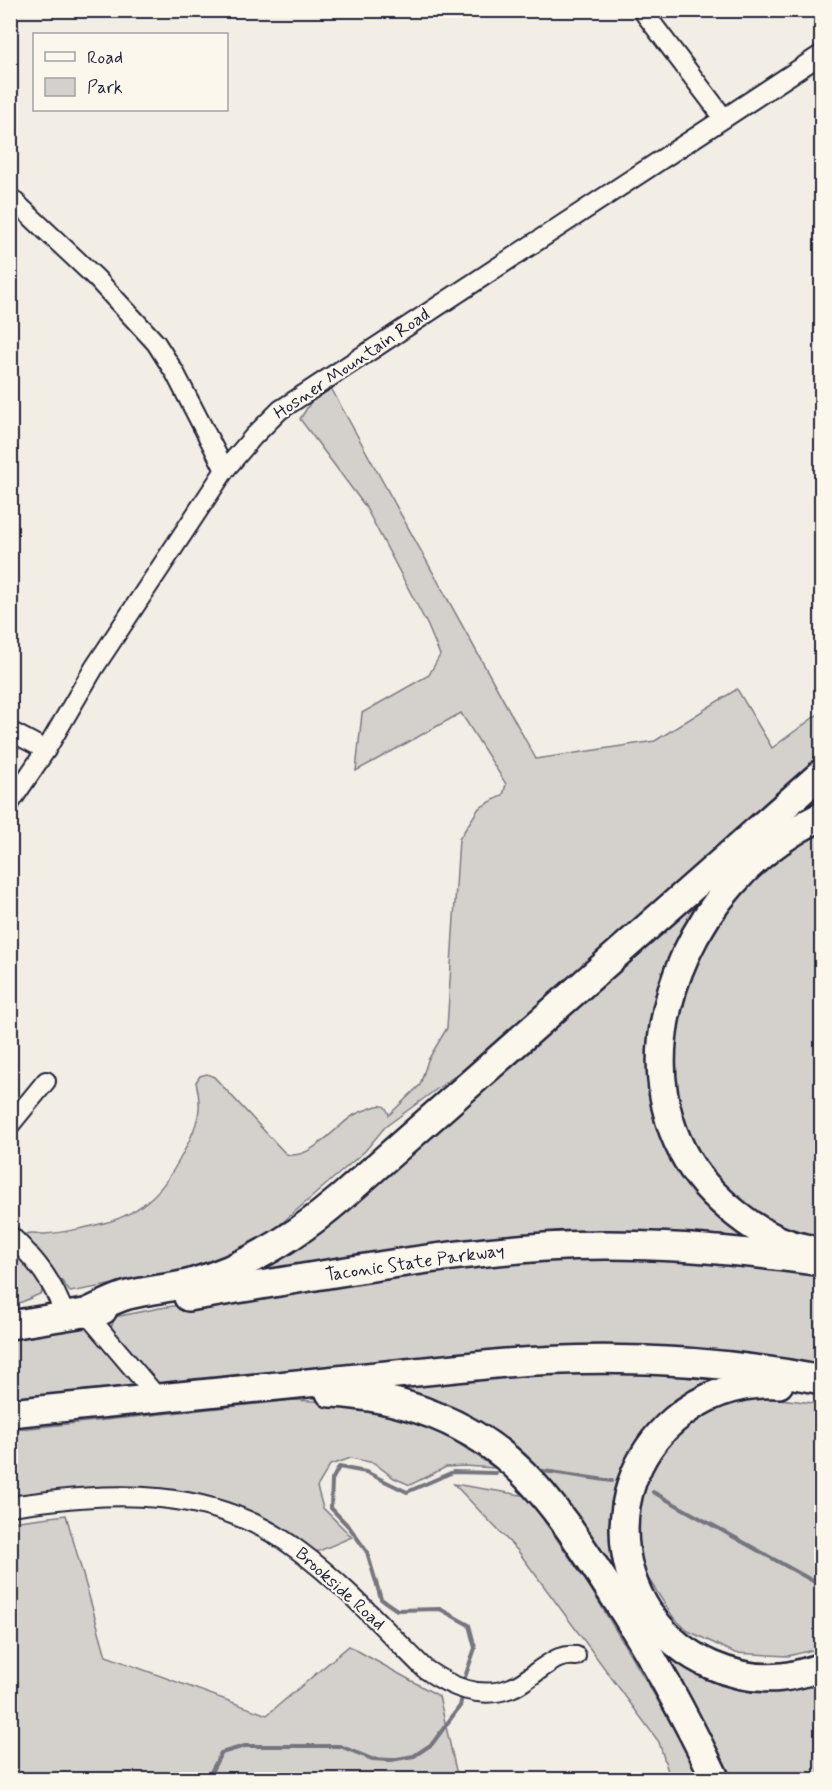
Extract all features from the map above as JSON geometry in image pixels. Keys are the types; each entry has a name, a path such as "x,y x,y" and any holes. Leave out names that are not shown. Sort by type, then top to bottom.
{"highway":[{"path":"75,1315 126,1296 191,1283 222,1272 272,1249 301,1231 822,773"},
{"path":"822,816 791,832 759,857 711,909 695,935 675,983 663,1030 661,1080 670,1124 679,1145 701,1179 727,1206 755,1227 788,1243 822,1251"},
{"name":"Taconic State Parkway","path":"10,1325 439,1258 546,1247 630,1245 693,1248 822,1262"},
{"path":"10,1413 495,1364 602,1358 700,1362 822,1380"},
{"path":"822,1388 814,1390 764,1383 738,1387 704,1399 681,1414 650,1446 639,1465 630,1486 625,1508 624,1529 625,1551 630,1575 639,1598 658,1625 682,1648 701,1661 723,1670 762,1678 804,1673 822,1666"},
{"path":"158,1398 230,1400 309,1393 360,1395 390,1400 430,1413 459,1426 484,1442 510,1461 555,1510 650,1655 716,1779"}],"street":[{"path":"642,10 723,117"},
{"name":"Hosner Mountain Road","path":"10,803 46,750 94,668 225,470 280,410 822,54"},
{"path":"10,197 96,278 156,343 175,373 225,470"},
{"path":"10,730 46,750"},
{"path":"10,1125 46,1081"},
{"path":"10,1235 48,1277 58,1296 75,1315 158,1398"},
{"name":"Brookside Road","path":"10,1506 89,1497 145,1496 185,1501 226,1512 264,1528 298,1549 332,1577 425,1669 442,1681 464,1690 491,1694 513,1688 553,1660 567,1655 576,1656"}],"green space":[{"path":"331,388 536,759 655,741 737,689 772,748 821,712 821,758 676,883 644,916 497,1045 385,1127 365,1151 276,1228 247,1247 207,1265 70,1292 22,1238 23,1235 59,1232 110,1221 130,1213 152,1197 167,1180 193,1131 199,1106 196,1082 200,1076 207,1074 214,1077 286,1154 295,1155 313,1148 360,1112 382,1106 389,1115 420,1085 428,1060 447,1028 459,839 479,808 503,795 506,784 461,713 356,771 362,713 429,675 440,655 428,626 365,506 300,419 312,400"},
{"path":"821,779 821,809 765,843 664,996 668,1139 759,1239 630,1235 198,1283 228,1275"},
{"path":"821,822 821,1246 777,1233 701,1168 670,1097 672,1010 728,899"},
{"path":"10,1246 42,1281 42,1293 11,1304"},
{"path":"579,1254 821,1270 821,1370 756,1358 161,1387 151,1381 111,1338 111,1328 115,1317 160,1308 458,1264"},
{"path":"74,1324 89,1328 136,1386 131,1392 11,1405 11,1333"},
{"path":"527,1367 754,1375 671,1410 618,1562 699,1665 821,1672 821,1779 721,1779 552,1496 380,1392 403,1384"},
{"path":"755,1396 821,1404 821,1648 788,1656 735,1653 688,1631 673,1617 644,1572 636,1529 646,1479 674,1438 700,1413"},
{"path":"294,1400 368,1404 444,1434 495,1468 446,1467 410,1485 394,1478 374,1463 351,1458 330,1465 317,1487 323,1508 352,1537 312,1554 238,1508 170,1489 92,1489 11,1496 11,1430"},
{"path":"454,1484 527,1496 590,1587 661,1706 701,1779 669,1779 659,1742 518,1551"},
{"path":"66,1515 106,1656 267,1715 349,1646 439,1696 458,1779 11,1779 11,1522"}],"waterway":[{"path":"464,1680 475,1648 469,1625 440,1609 397,1610 381,1599 367,1552 350,1528 331,1508 332,1480 339,1467 366,1472 407,1492 453,1472 496,1473"},
{"path":"537,1470 612,1481"},
{"path":"653,1492 822,1586"},
{"path":"207,1780 221,1753 245,1746 340,1746 372,1759 391,1760 414,1756 432,1744 460,1706 462,1697"}]}
